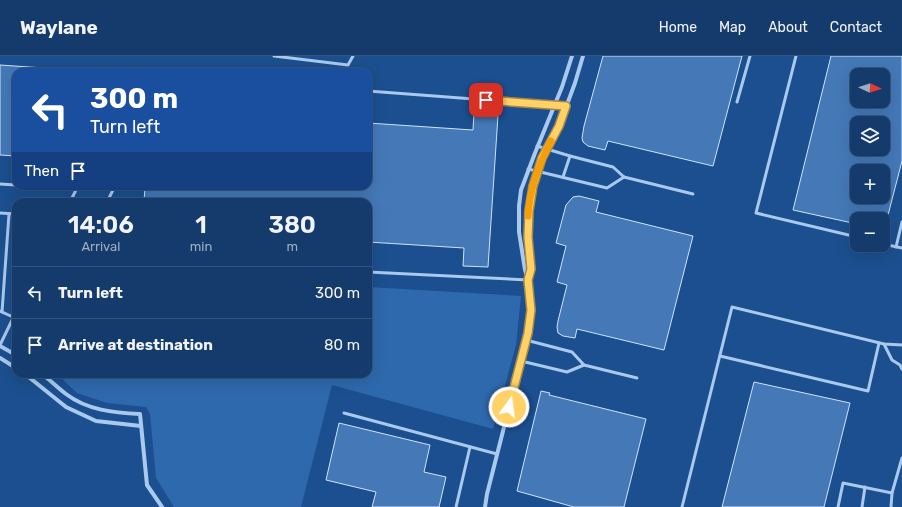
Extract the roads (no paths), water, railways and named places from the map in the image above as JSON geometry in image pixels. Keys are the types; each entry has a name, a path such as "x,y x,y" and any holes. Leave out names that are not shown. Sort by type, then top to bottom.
{"street":[{"path":"485,507 526,340 531,310 528,280 519,232 519,206 521,190 537,146 555,106 572,56"},
{"path":"528,280 531,269 528,237 529,211 533,186 542,158 559,126 583,56"},
{"path":"0,345 12,352"},
{"path":"0,358 12,366"},
{"path":"30,378 66,407 96,421 141,426"},
{"path":"47,378 66,394 80,403 95,409 116,413 140,414 147,485 162,507"}],"lane":[{"path":"274,56 348,65 353,56"},
{"path":"737,102 750,56"},
{"path":"796,56 756,213 850,235"},
{"path":"372,91 566,106"},
{"path":"537,146 613,167 624,177 693,194"},
{"path":"563,177 570,156"},
{"path":"528,169 607,188 624,177"},
{"path":"0,184 12,185"},
{"path":"0,213 9,214 1,312 12,316"},
{"path":"896,247 902,225"},
{"path":"890,246 902,248"},
{"path":"372,272 528,280"},
{"path":"682,507 732,307 879,343 902,345"},
{"path":"0,345 12,321"},
{"path":"526,340 572,352 584,364 637,378"},
{"path":"720,356 868,391 879,343"},
{"path":"884,344 892,360 900,365 902,369"},
{"path":"521,361 567,372 584,364"},
{"path":"344,414 497,454"},
{"path":"456,507 470,447"},
{"path":"891,507 892,493 902,458"},
{"path":"838,507 843,483 892,493"},
{"path":"861,507 865,487"}]}
